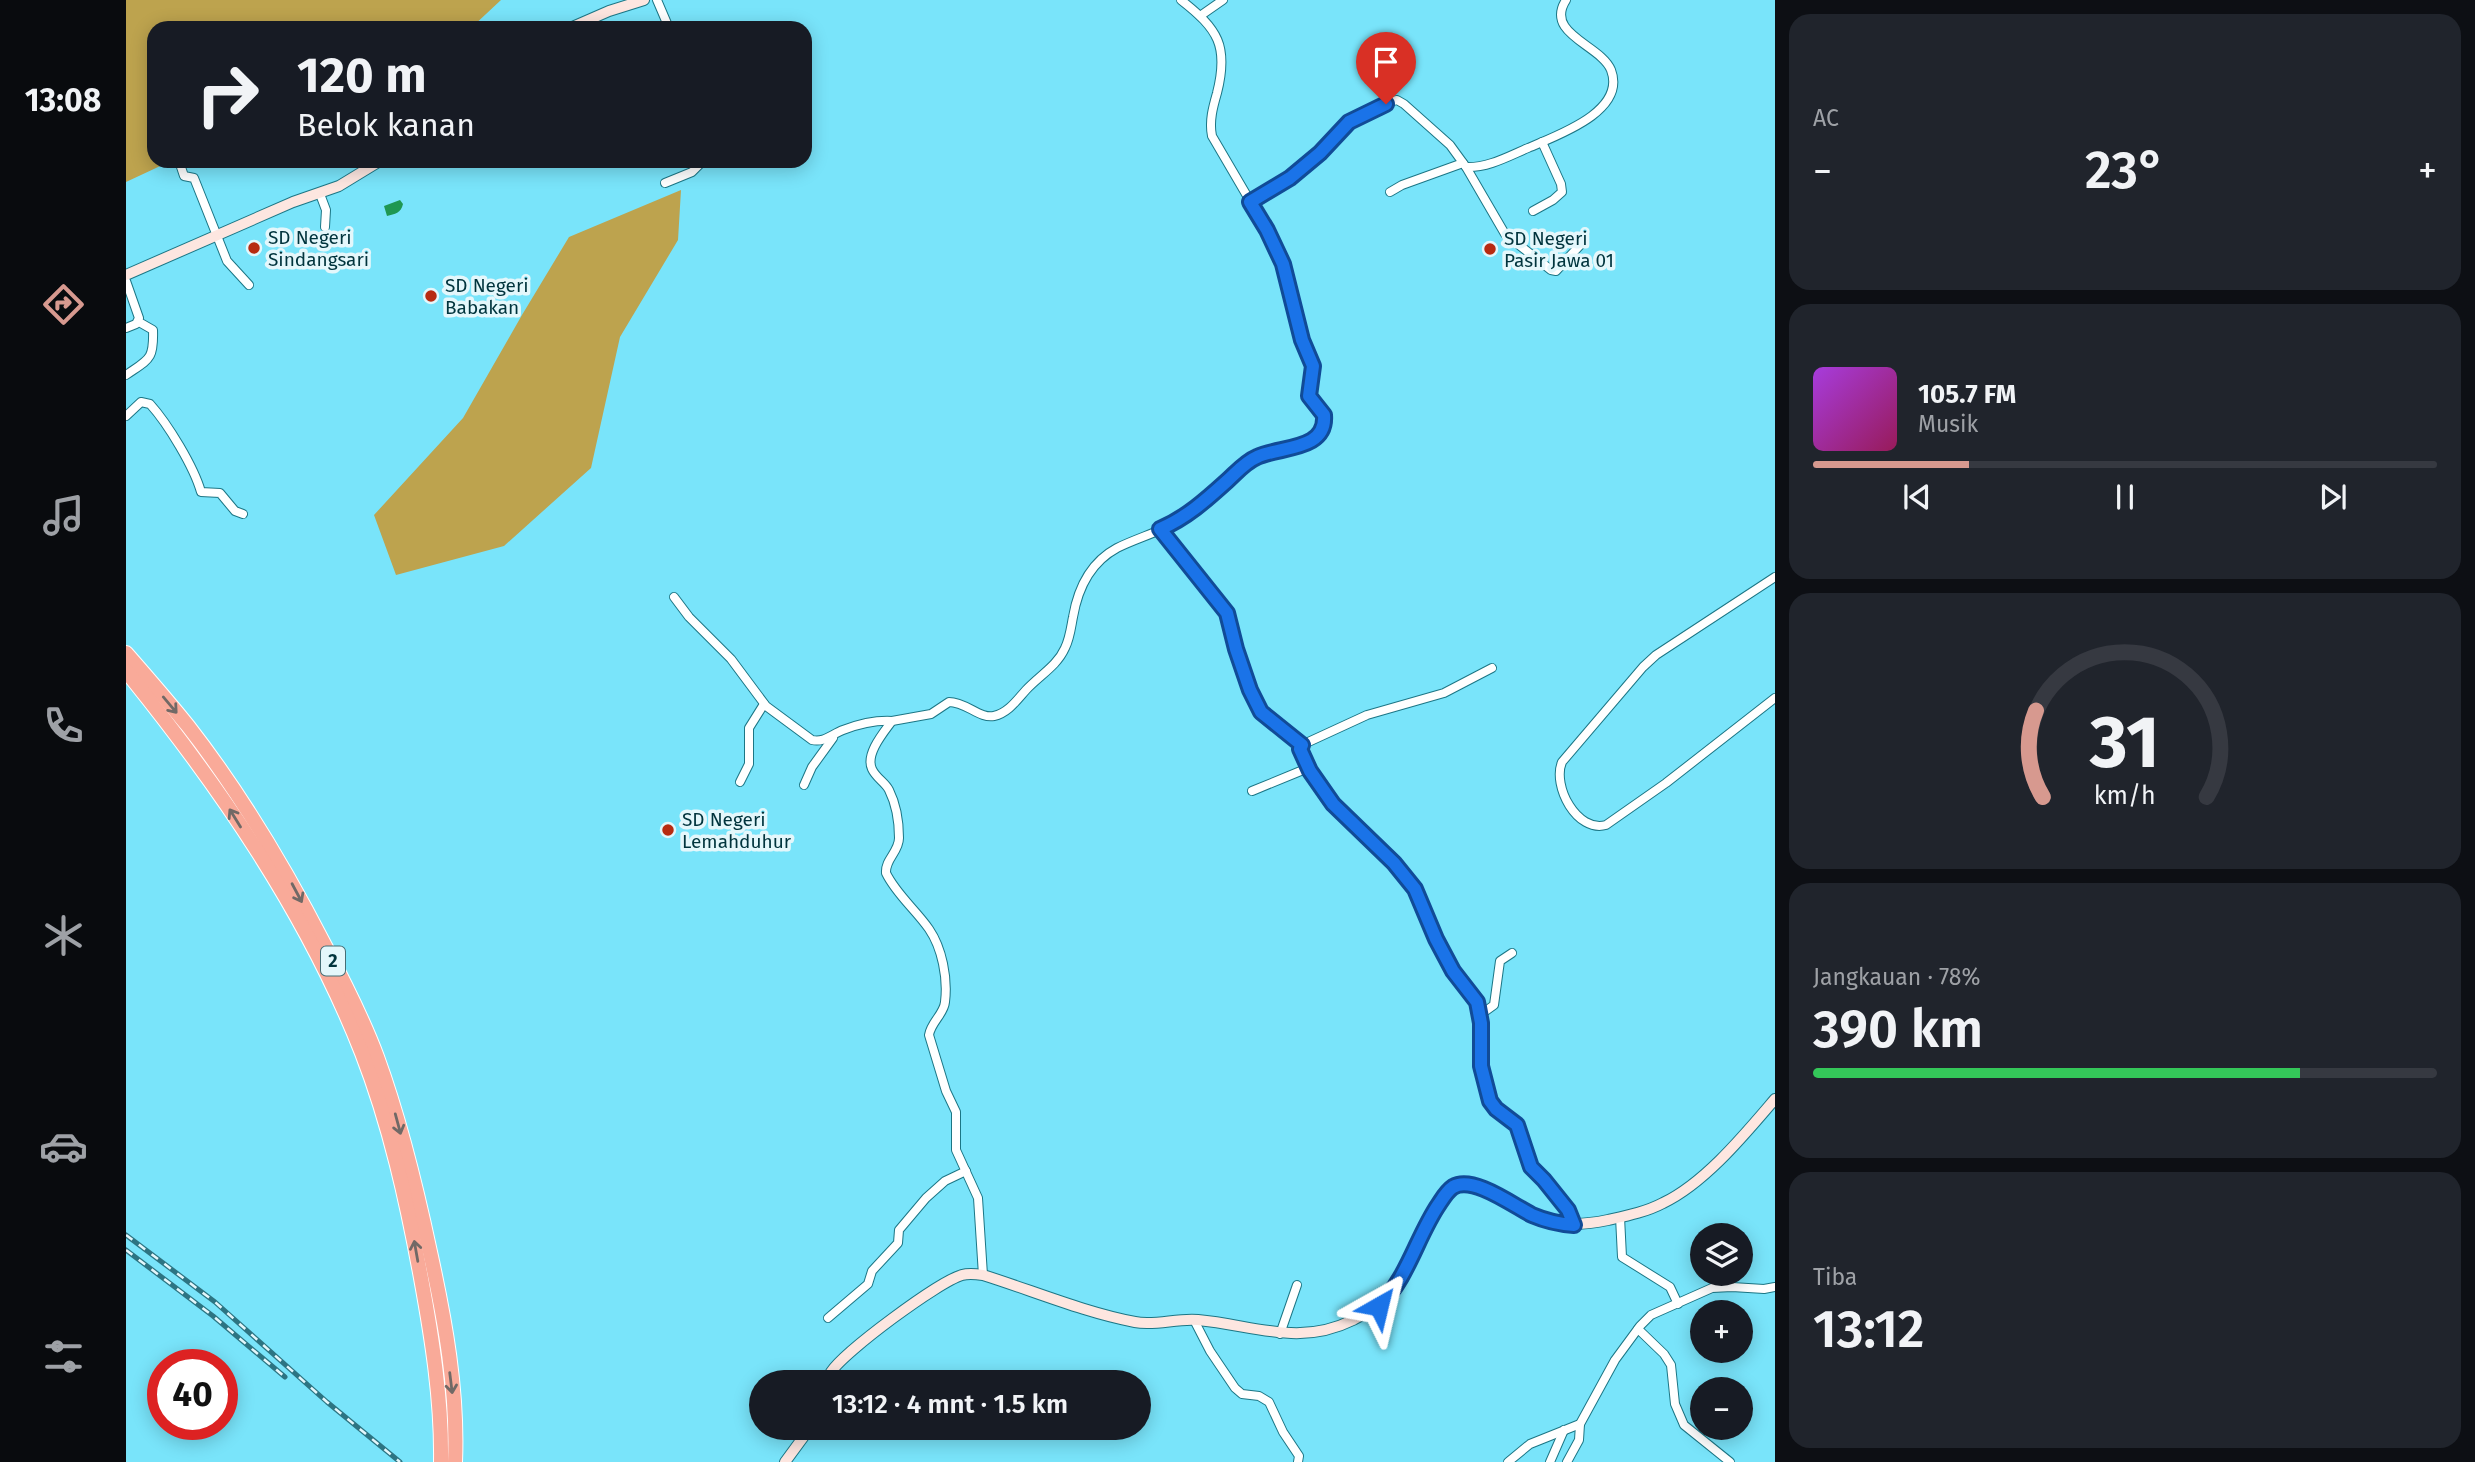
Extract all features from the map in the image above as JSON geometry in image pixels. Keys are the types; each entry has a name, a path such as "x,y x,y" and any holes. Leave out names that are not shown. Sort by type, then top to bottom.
{"highway":[{"name":"2","path":"126,653 188,726 232,788 293,884 342,979 376,1055 394,1108 423,1220 443,1315 453,1398 455,1462"},
{"name":"2","path":"126,671 177,734 221,796 281,890 331,984 361,1052 380,1105 410,1219 428,1318 438,1398 441,1462"}],"street":[{"path":"586,21 643,0"},
{"path":"657,0 666,21"},
{"path":"674,597 689,617 731,659 764,704 816,742 871,721 892,721 931,714 949,702 962,704 988,716 999,714 1012,706 1062,655 1069,639 1076,604 1098,561 1119,547 1189,513 1255,457 1306,443 1318,436 1324,426 1324,415 1309,396 1313,366 1302,340 1283,264 1267,230 1213,136 1211,117 1221,75 1222,54 1214,30 1181,0"},
{"path":"1200,16 1223,0"},
{"path":"1390,192 1402,185 1464,165 1489,164 1571,130 1606,101 1611,90 1612,75 1608,65 1573,37 1564,24 1561,13 1566,0"},
{"path":"1250,202 1290,178 1320,153 1349,122 1398,100 1450,145 1505,234 1551,270 1556,271 1583,242"},
{"path":"1533,211 1560,196 1563,188 1542,142"},
{"path":"181,168 184,176 194,178 228,261 249,285"},
{"path":"126,275 293,202 320,194 369,168"},
{"path":"664,183 696,168"},
{"path":"320,194 326,210 325,227"},
{"path":"126,281 139,321"},
{"path":"126,328 139,321"},
{"path":"126,375 149,358 153,349 153,331 139,321"},
{"path":"126,416 141,402 150,404 197,478 201,492 220,493 235,511 243,514"},
{"path":"1160,529 1227,613 1239,659 1261,712 1302,745"},
{"path":"1775,577 1656,654 1643,667 1562,762 1559,776 1563,792 1579,817 1588,825 1606,825 1666,783 1775,698"},
{"path":"1302,745 1367,715 1444,693 1492,668"},
{"path":"740,782 749,764 749,729 764,704"},
{"path":"892,721 877,743 871,760 872,769 889,789 898,824 899,842 887,862 886,873 913,912 928,928 941,958 945,1001 929,1035 946,1091 956,1112 955,1147 978,1198 983,1275"},
{"path":"804,785 812,767 837,733"},
{"path":"1302,745 1300,749 1308,768 1337,808 1389,858 1419,896 1449,963 1477,1002 1480,1015 1481,1066 1490,1101 1517,1125 1531,1167 1568,1210 1574,1225"},
{"path":"1252,791 1308,768"},
{"path":"1480,1015 1494,1005 1500,961 1512,953"},
{"path":"834,1370 852,1352 929,1293 962,1275 983,1275 1137,1323 1194,1320 1280,1334 1327,1331 1379,1306 1397,1283 1436,1208 1456,1185 1484,1189 1533,1215 1562,1224 1574,1225 1620,1217 1663,1203 1685,1189 1733,1145 1774,1101"},
{"path":"828,1318 868,1284 872,1271 898,1243 900,1230 926,1198 945,1181 966,1171"},
{"path":"1620,1217 1622,1257 1670,1287 1678,1304"},
{"path":"1280,1334 1297,1285"},
{"path":"1567,1462 1579,1440 1580,1424 1610,1368 1637,1329 1658,1311 1712,1288 1775,1287"},
{"path":"1194,1320 1210,1351 1235,1388 1242,1394 1259,1396 1269,1402 1298,1459 1310,1462"},
{"path":"1637,1329 1664,1354 1671,1366 1675,1404 1684,1425 1731,1462"},
{"path":"1508,1462 1530,1444 1580,1424"},
{"path":"1550,1462 1564,1430"},
{"path":"785,1462 801,1440"}],"shaded area":[{"path":"126,0 501,0 478,21 147,21 147,168 156,168 126,182"},
{"path":"681,190 678,240 620,337 591,468 504,546 396,575 374,515 463,418 569,237"},
{"path":"400,200 403,204 401,209 387,216 384,206"}],"railway":[{"path":"126,1235 215,1302 327,1402 400,1462"},
{"path":"126,1250 213,1316 285,1377"}],"place":[{"name":"SD Negeri Sindangsari","path":"254,248"},
{"name":"SD Negeri Pasir Jawa 01","path":"1490,249"},
{"name":"SD Negeri Babakan","path":"431,296"},
{"name":"SD Negeri Lemahduhur","path":"668,830"}],"route":[{"path":"1379,1306 1397,1283 1436,1208 1456,1185 1476,1186 1533,1215 1574,1225 1568,1210 1531,1167 1517,1125 1490,1101 1481,1066 1481,1023 1477,1002 1453,971 1415,889 1394,863 1333,804 1310,771 1300,749 1302,745 1261,712 1250,690 1227,613 1160,529 1189,513 1255,457 1306,443 1321,433 1325,422 1324,415 1309,396 1313,366 1302,340 1283,264 1250,202 1290,178 1320,153 1349,122 1386,104"}]}
